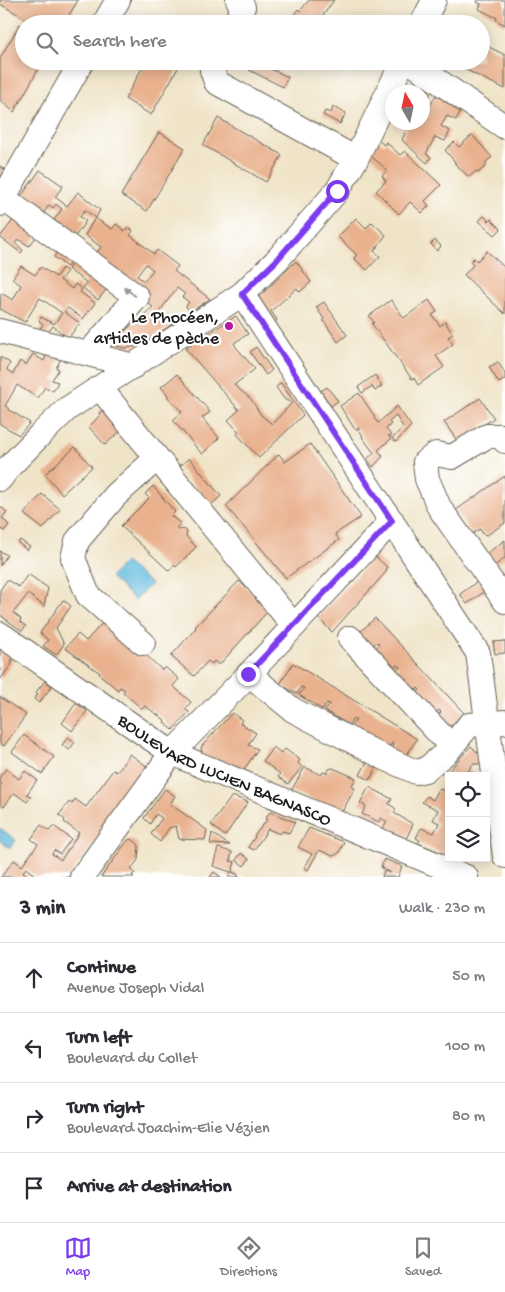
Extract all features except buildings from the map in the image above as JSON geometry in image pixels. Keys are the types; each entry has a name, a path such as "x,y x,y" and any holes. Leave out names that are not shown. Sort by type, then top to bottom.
{"street":[{"path":"109,15 118,0"},
{"path":"238,0 243,7 239,15"},
{"path":"426,15 434,0"},
{"path":"77,70 2,201 137,297 88,354"},
{"path":"212,70 216,82 356,159"},
{"path":"0,479 9,466 67,409 242,294 276,261 337,191 356,159 400,70"},
{"path":"422,70 505,127"},
{"path":"242,294 478,653 496,723 505,856"},
{"path":"0,331 134,366"},
{"path":"100,388 294,626"},
{"path":"505,441 502,436 487,436 452,457 436,454 425,462 427,479 439,507 505,602"},
{"path":"143,643 88,595 73,558 76,541 116,495 156,458"},
{"path":"82,877 172,754 392,521"},
{"name":"BOULEVARD LUCIEN BAGNASCO","path":"0,634 172,754 466,877"},
{"path":"350,638 451,746"},
{"path":"248,674 293,710 416,772 425,770 447,752 468,725 496,723"}],"water":[{"path":"125,562 151,584 135,600 110,577"},
{"path":"0,828 16,840 10,848 0,841"}],"place":[{"name":"Le Phocéen, articles de pèche","path":"229,326"}],"route":[{"path":"248,674 392,521 242,294 276,261 337,191"}]}
